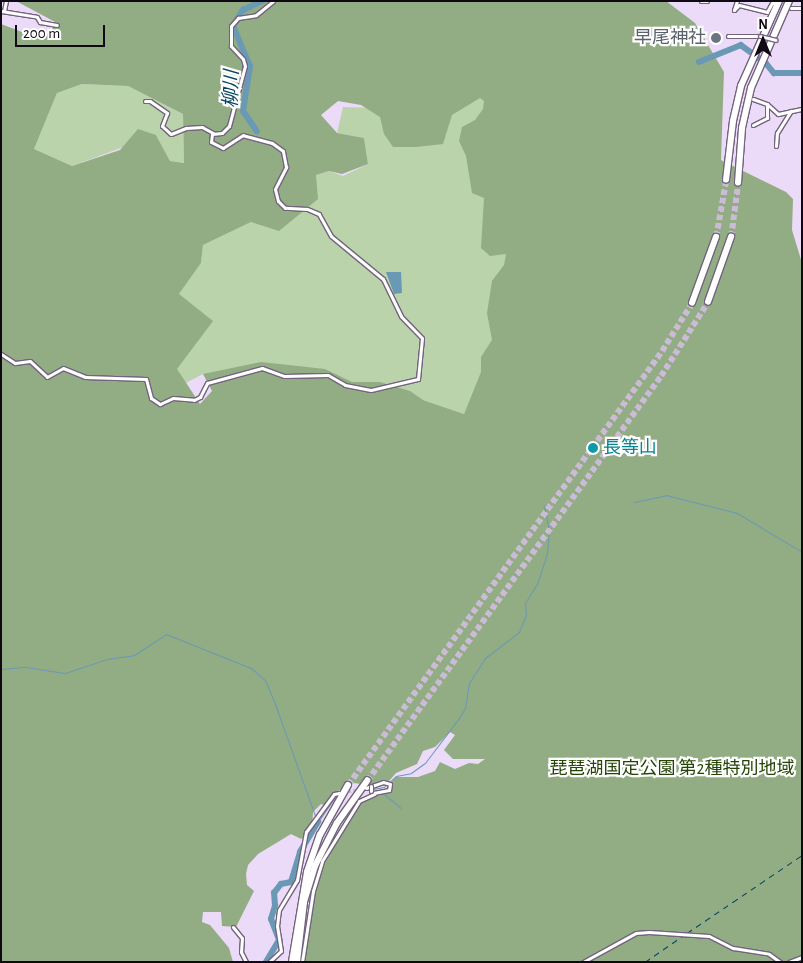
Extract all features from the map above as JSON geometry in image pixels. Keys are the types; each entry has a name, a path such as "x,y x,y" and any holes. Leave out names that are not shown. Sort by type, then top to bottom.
{"highway":[{"path":"780,20 781,3"},
{"path":"726,180 736,102 750,62 781,3"},
{"path":"738,183 745,109 765,52 780,20 792,4"},
{"path":"692,303 716,237"},
{"path":"708,302 731,237"},
{"path":"291,962 299,902 313,853 336,804 348,785"},
{"path":"297,962 304,902 315,866 337,823 368,785"}],"street":[{"path":"6,1 3,11 37,16 40,22 57,25"},
{"path":"145,101 150,100 167,113 162,126 171,134 186,128 202,127 213,133 222,133 229,126 246,66 243,58 231,46 231,26 238,18 256,15 273,1"},
{"path":"701,1 706,1"},
{"path":"737,1 734,10 739,5 767,12 772,2 781,3"},
{"path":"792,4 802,8"},
{"path":"728,36 760,36 776,40"},
{"path":"753,99 767,104 778,114 802,110"},
{"path":"753,125 767,118 767,104"},
{"path":"776,146 777,133 791,111"},
{"path":"1,354 14,363 30,361 48,377 62,368 85,377 146,379 151,398 160,404 174,398 194,400 200,398 207,383 262,368 284,376 328,375 345,385 371,390 418,379 422,338 402,316 382,279 331,236 319,214 307,209 285,208 278,201 276,189 286,169 283,151 272,143 242,135 226,147 218,148 211,141 213,133"},
{"path":"302,962 313,891 322,861 360,801 372,792 388,790 390,784 383,782 368,785 372,792"},
{"path":"269,962 281,951 277,926 279,910 297,880 306,832 334,794 339,793"},
{"path":"233,928 242,938 241,952 246,962"},
{"path":"583,962 636,933 649,932 709,936 733,948 769,954 780,962"},
{"path":"789,962 802,957"}],"green space":[{"name":"琵琶湖国定公園 第2種特別地域","path":"16,1 666,1 695,23 724,72 721,160 786,192 793,199 792,230 802,263 802,962 303,962 318,875 359,803 389,791 390,783 396,777 418,777 435,771 440,762 455,769 469,763 478,764 485,759 453,759 444,750 455,735 450,732 435,747 423,751 417,764 396,773 389,781 375,786 354,783 336,792 326,806 321,804 313,812 312,831 301,839 291,834 258,854 248,865 246,874 247,885 254,891 236,927 222,926 221,912 203,912 202,922 210,925 229,948 233,962 1,962 1,24 43,40 57,23","holes":["82,84 128,86 183,114 184,163 170,161 156,135 138,129 120,150 72,166 34,149 57,93","480,98 484,101 483,109 475,120 462,127 459,141 466,156 472,193 484,198 481,248 490,256 506,254 504,265 492,281 487,313 492,340 481,357 481,372 464,414 423,400 410,391 380,382 352,382 325,369 261,362 203,374 212,391 200,404 177,369 213,321 179,294 201,263 203,245 251,222 279,231 318,199 316,175 329,171 342,174 368,164 364,138 337,133 321,115 338,101 361,105 380,117 384,134 393,147 416,147 443,144 452,115"]},
{"path":"82,84 128,86 183,114 184,163 170,161 156,135 72,166 34,149 57,93"},
{"path":"482,94 489,104 508,255 495,341 464,414 423,400 203,374 178,387 174,365 179,294 201,263 203,245 251,222 316,175 329,171 343,176 368,164 364,138 337,133 343,107 453,110"}],"water":[{"path":"386,272 401,272 402,293 394,294"}],"waterway":[{"name":"柳川","path":"257,132 243,111 250,67 233,26 243,10 262,1"},
{"path":"699,62 741,45 766,63 774,73 802,73"},
{"path":"634,502 666,495 737,513 802,552"},
{"path":"373,789 384,787 396,776 411,773 425,763 465,708 469,683 485,658 519,632 526,615 525,603 537,584 547,554 549,531 544,505"},
{"path":"1,669 26,667 65,673 107,659 134,655 166,634 251,668 265,680 315,816"},
{"path":"383,793 401,808"},
{"path":"318,822 336,795"},
{"path":"266,962 279,940 271,919 275,906 274,893 281,884 291,882 300,852 318,822"}],"ferry route":[{"path":"687,933 802,855"},
{"path":"645,962 684,935"}],"tunnel":[{"path":"736,94 750,98"},
{"path":"716,237 726,180"},
{"path":"731,237 738,183"},
{"path":"367,781 661,376 708,302"},
{"path":"348,785 662,351 692,303"},
{"path":"344,792 360,789"}],"place":[{"name":"早尾神社","path":"716,38"},
{"name":"長等山","path":"593,448"}]}
